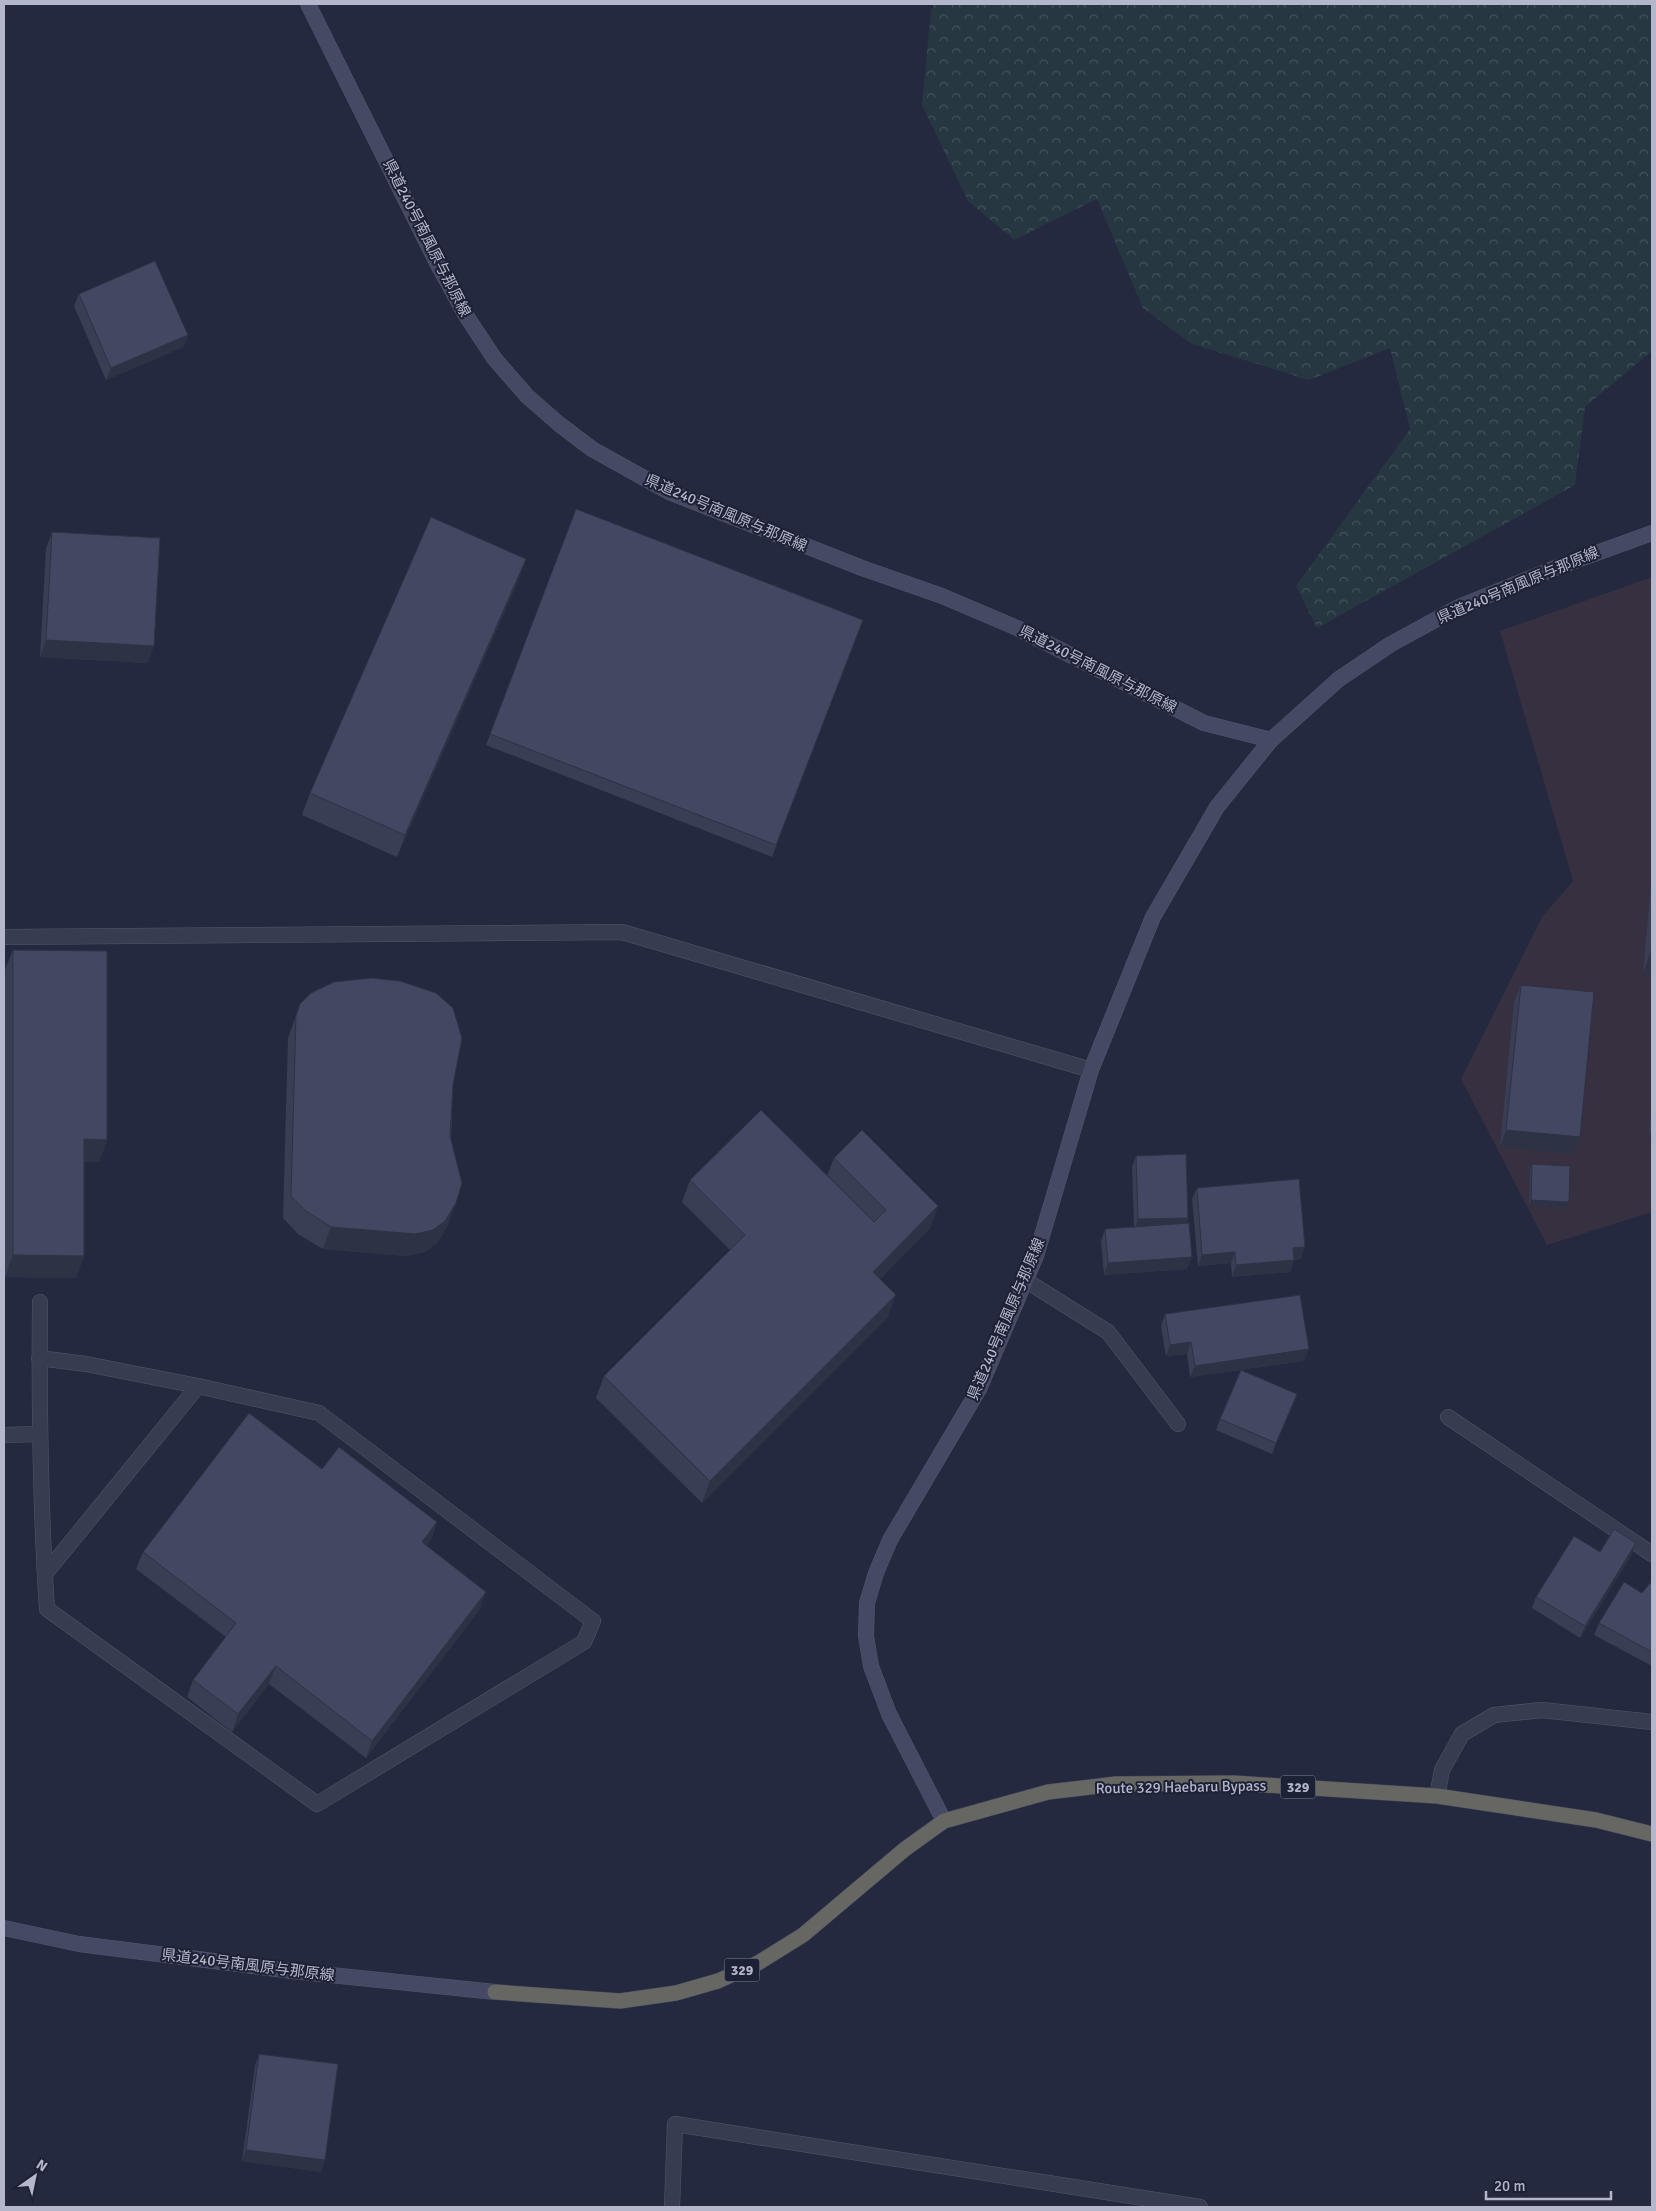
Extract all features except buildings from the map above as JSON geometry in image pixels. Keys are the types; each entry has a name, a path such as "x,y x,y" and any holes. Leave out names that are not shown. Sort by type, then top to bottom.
{"highway":[{"name":"Route 329 Haebaru Bypass","path":"495,1992 620,2001 676,1993 718,1981 758,1963 803,1935 905,1849 944,1821 1048,1792 1116,1784 1234,1783 1437,1796 1596,1820 1652,1834"}],"main road":[{"name":"県道240号南風原与那原線","path":"308,4 432,253 465,314 494,358 527,396 559,424 592,449 670,492 862,568 942,596 1009,624 1204,723 1271,740"},
{"name":"県道240号南風原与那原線","path":"944,1821 889,1714 871,1666 866,1636 867,1603 876,1573 890,1540 979,1389 1036,1256 1092,1070 1152,917 1217,807 1271,740 1339,679 1391,644 1459,607 1558,567 1652,533"},
{"name":"県道240号南風原与那原線","path":"4,1928 79,1944 292,1971 495,1992"}],"street":[{"path":"4,937 622,932 1092,1070"},
{"path":"1025,1280 1108,1332 1178,1424"},
{"path":"39,1358 86,1364 198,1386 319,1413 593,1621 584,1642 317,1804 47,1609 38,1434 39,1358 40,1302"},
{"path":"45,1574 198,1386"},
{"path":"1448,1417 1652,1554"},
{"path":"4,1434 38,1434"},
{"path":"1437,1796 1442,1770 1462,1734 1494,1715 1542,1710 1652,1722"},
{"path":"672,2207 675,2124 1200,2207"}],"shaded area":[{"path":"1652,577 1652,1212 1547,1245 1461,1079 1542,917 1573,881 1500,631"}],"green space":[{"path":"934,4 1652,4 1652,351 1585,407 1575,485 1317,628 1296,586 1410,429 1390,348 1309,380 1192,344 1143,308 1097,199 1014,240 968,201 922,105 931,10"}]}
